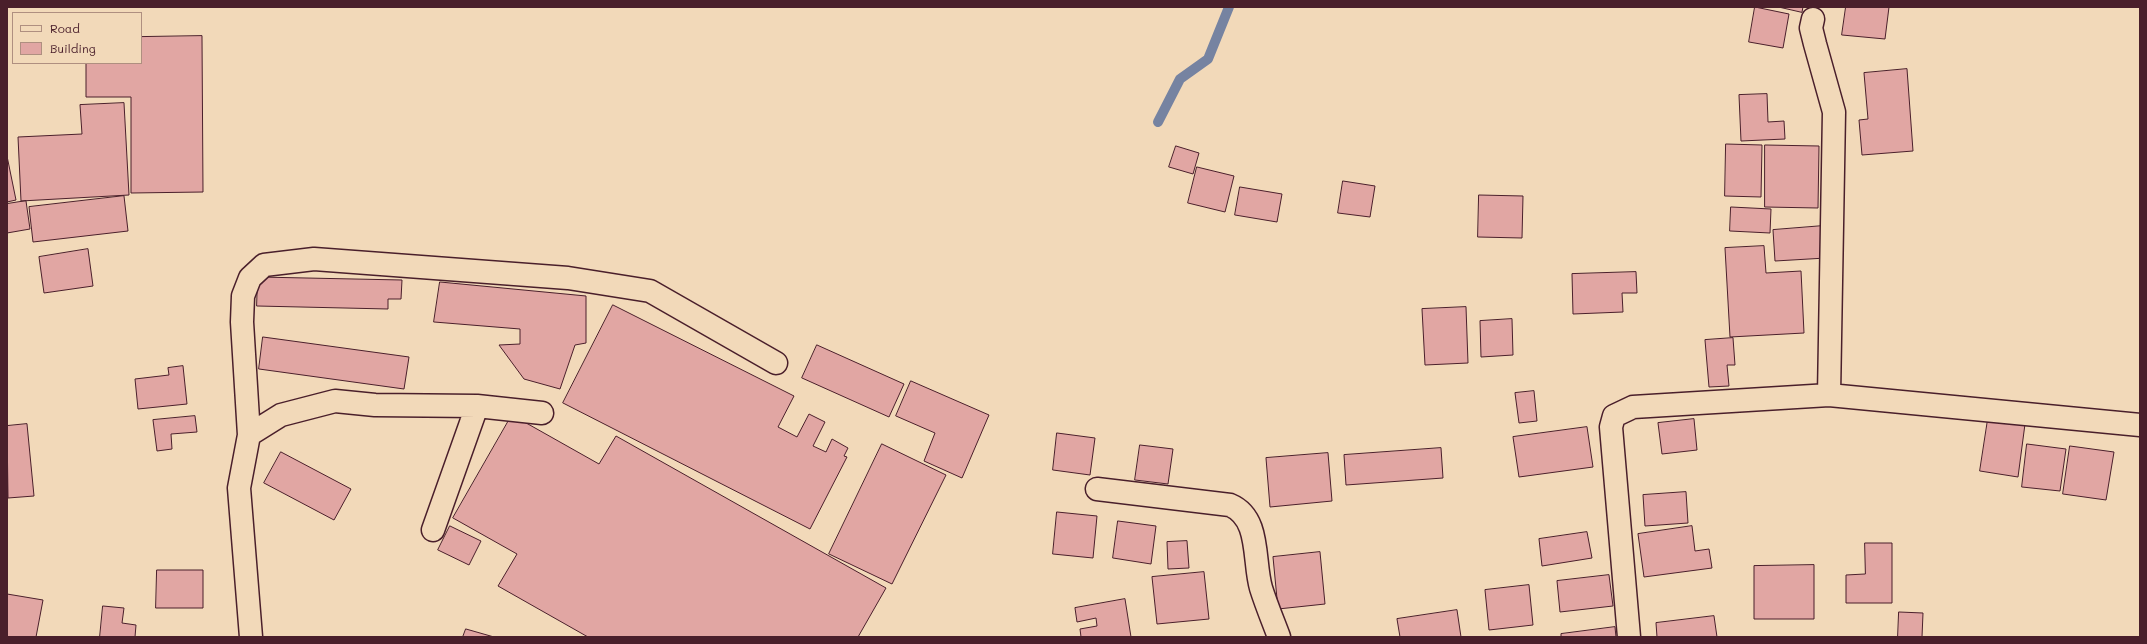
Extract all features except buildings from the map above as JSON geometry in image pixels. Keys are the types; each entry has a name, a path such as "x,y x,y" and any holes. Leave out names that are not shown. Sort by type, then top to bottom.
{"street":[{"path":"1813,20 1811,28 1834,112 1829,395"},
{"path":"251,637 239,488 249,435 242,322 243,296 250,278 264,265 322,260 568,278 650,291 776,363"},
{"path":"1628,637 1611,427 1614,416 1632,407 1829,395 2140,424"},
{"path":"249,435 281,415 335,400 375,405 477,406 542,413"},
{"path":"434,530 477,406"},
{"path":"1097,489 1230,504 1236,507 1246,516 1253,535 1260,587 1279,637"}],"waterway":[{"path":"1158,122 1180,79 1208,59 1229,7"}]}
